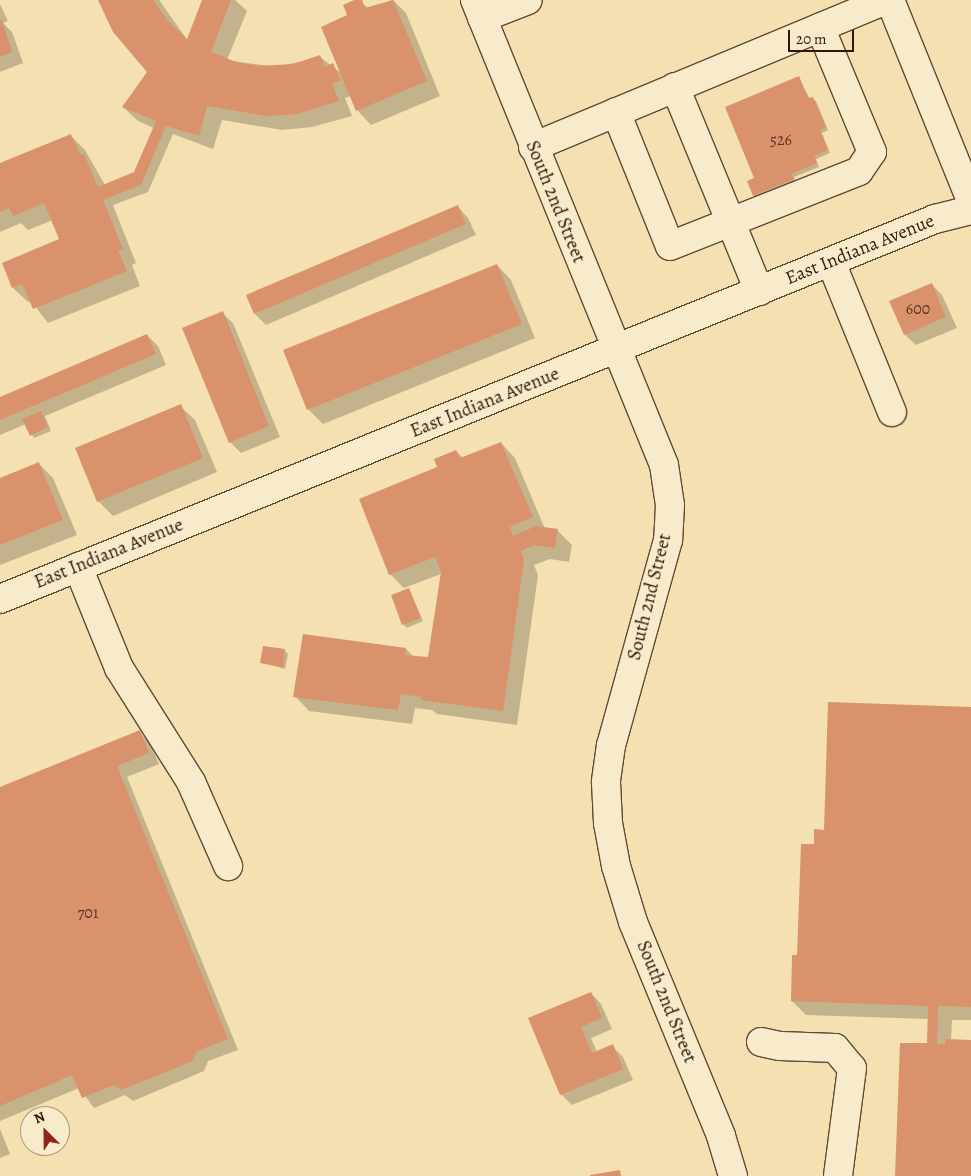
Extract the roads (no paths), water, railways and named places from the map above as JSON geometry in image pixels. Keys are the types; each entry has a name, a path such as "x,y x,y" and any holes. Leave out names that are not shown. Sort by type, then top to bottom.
{"street":[{"path":"479,9 528,0"},
{"path":"533,147 886,0"},
{"path":"890,0 971,200"},
{"name":"South 2nd Street","path":"479,9 615,350 664,465 670,505 668,540 611,745 606,802 611,845 633,922 720,1136 732,1176"},
{"path":"616,112 670,246 859,171 872,152 820,27"},
{"path":"675,87 758,291"},
{"name":"East Indiana Avenue","path":"0,599 935,219 971,210"},
{"path":"831,262 892,412"},
{"path":"78,568 119,668 191,782 228,866"},
{"path":"761,1042 780,1046 835,1048 852,1068 838,1176"}]}
